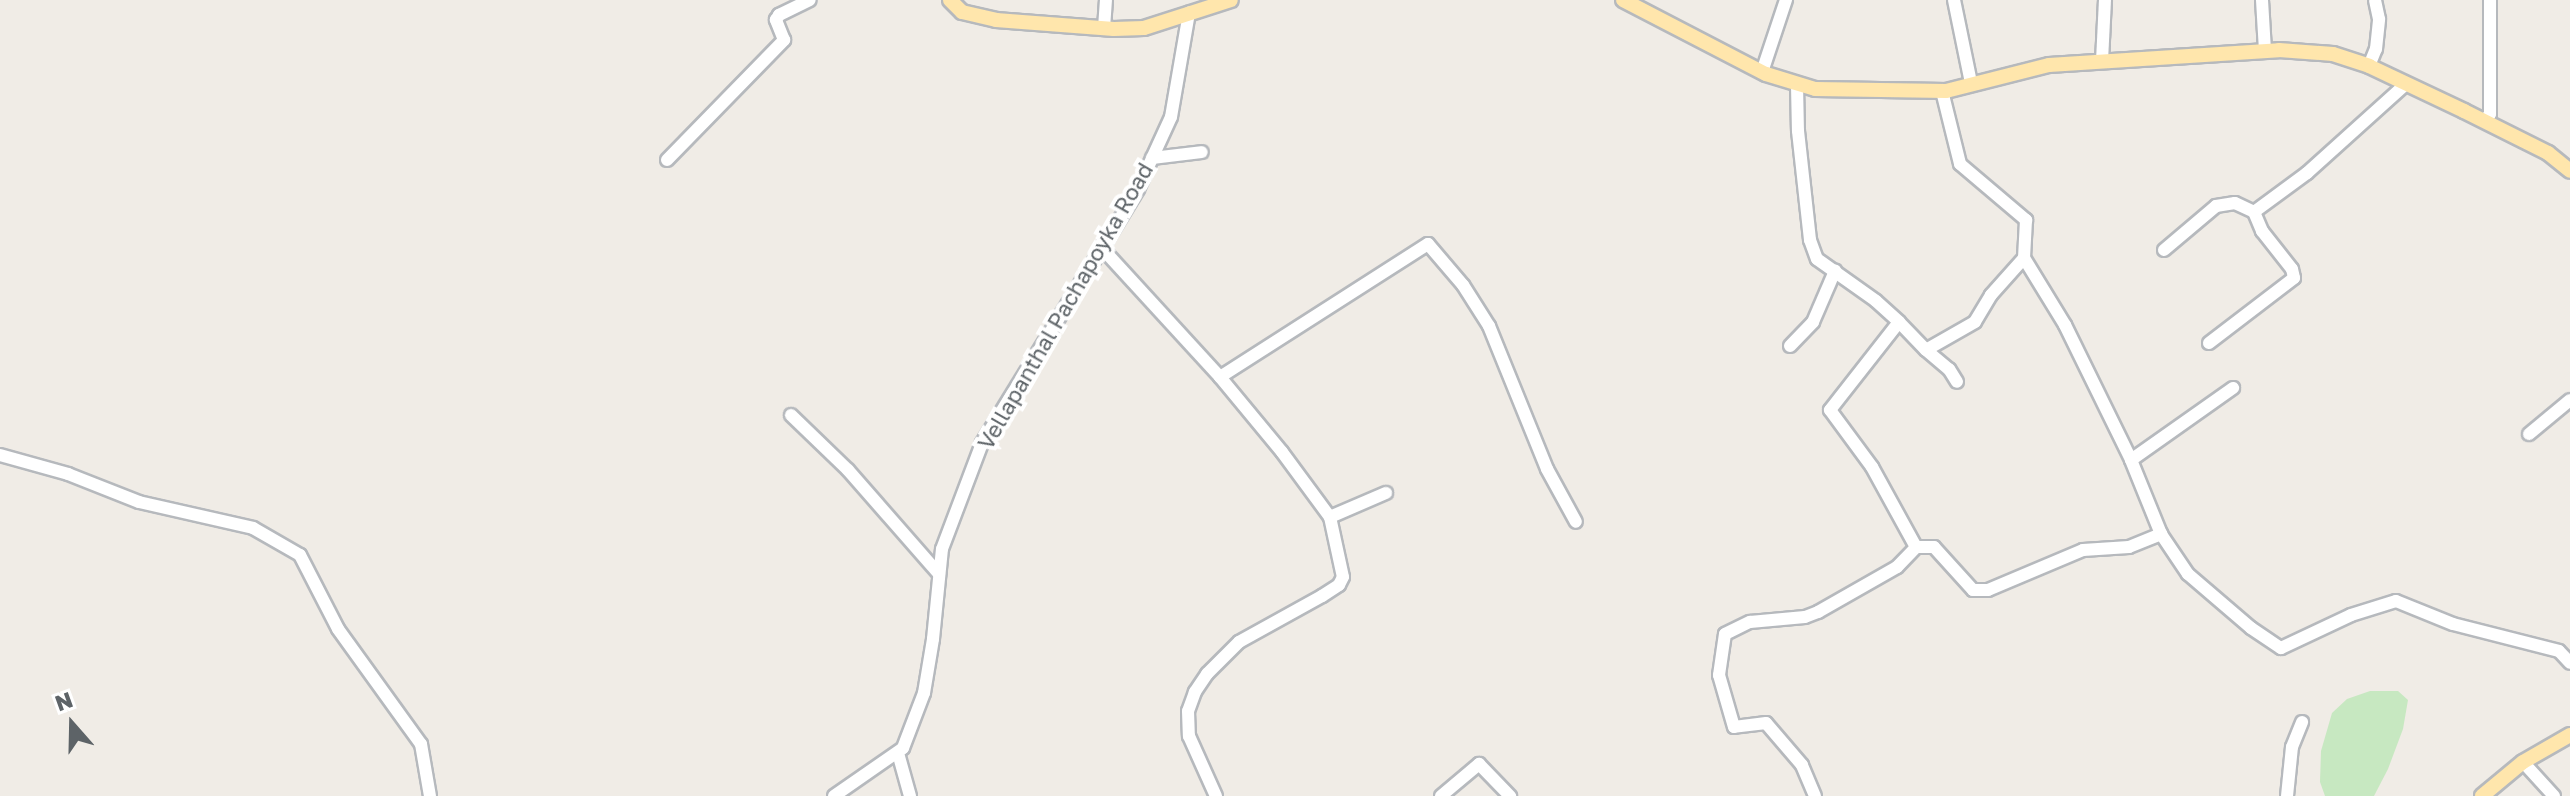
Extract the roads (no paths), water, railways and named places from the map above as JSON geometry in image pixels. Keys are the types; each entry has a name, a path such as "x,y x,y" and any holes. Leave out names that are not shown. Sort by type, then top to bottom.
{"main road":[{"path":"950,0 962,12 996,20 1104,28 1144,28 1209,3 1231,0"},
{"path":"1623,0 1762,72 1815,89 1942,91 2049,65 2265,51 2333,54 2369,66 2484,121 2548,153 2570,171"},
{"path":"2482,796 2523,762 2570,735"}],"street":[{"path":"667,160 784,40 776,20 779,15 810,0"},
{"path":"1104,28 1106,0"},
{"path":"1762,72 1786,0"},
{"path":"1954,0 1971,83"},
{"path":"2102,61 2105,0"},
{"path":"2262,0 2265,51"},
{"path":"2369,66 2376,49 2379,19 2375,0"},
{"path":"2484,121 2490,114 2490,0"},
{"name":"Vellapanthal Pachapoyka Road","path":"898,753 924,693 942,549 982,443 1138,189 1171,117 1189,13"},
{"path":"2254,212 2307,173 2406,84"},
{"path":"1797,85 1798,131 1810,240 1817,259 1899,322 1949,369 1957,382"},
{"path":"1942,91 1960,164 2026,220 2024,258 2065,325 2131,460 2161,534 2188,574 2251,628 2281,648 2351,615 2396,601 2453,624 2559,651 2570,663"},
{"path":"1152,158 1202,152"},
{"path":"2164,250 2216,206 2235,203 2254,212 2262,231 2292,269 2294,278 2209,343"},
{"path":"1220,377 1428,244 1463,285 1489,326 1547,469 1576,522"},
{"path":"1101,247 1220,377 1330,517 1343,577 1339,585 1239,642 1207,674 1195,692 1188,711 1189,736 1216,796"},
{"path":"1926,350 1975,322 1991,295 2024,258"},
{"path":"1790,346 1813,322 1835,271"},
{"path":"1899,322 1830,410 1872,467 1916,547"},
{"path":"2131,460 2233,388"},
{"path":"2529,434 2570,400"},
{"path":"791,415 848,470 939,574"},
{"path":"0,455 68,474 139,502 253,528 300,555 338,629 421,744 430,796"},
{"path":"1330,517 1386,493"},
{"path":"1815,796 1802,765 1766,723 1734,727 1719,675 1725,634 1750,622 1805,617 1818,612 1897,567 1916,547 1934,547 1973,590 1988,590 2083,550 2129,547 2161,534"},
{"path":"2287,796 2292,747 2302,722"},
{"path":"834,796 898,753 910,796"},
{"path":"2523,762 2554,796"},
{"path":"1441,796 1479,764 1510,796"}]}
